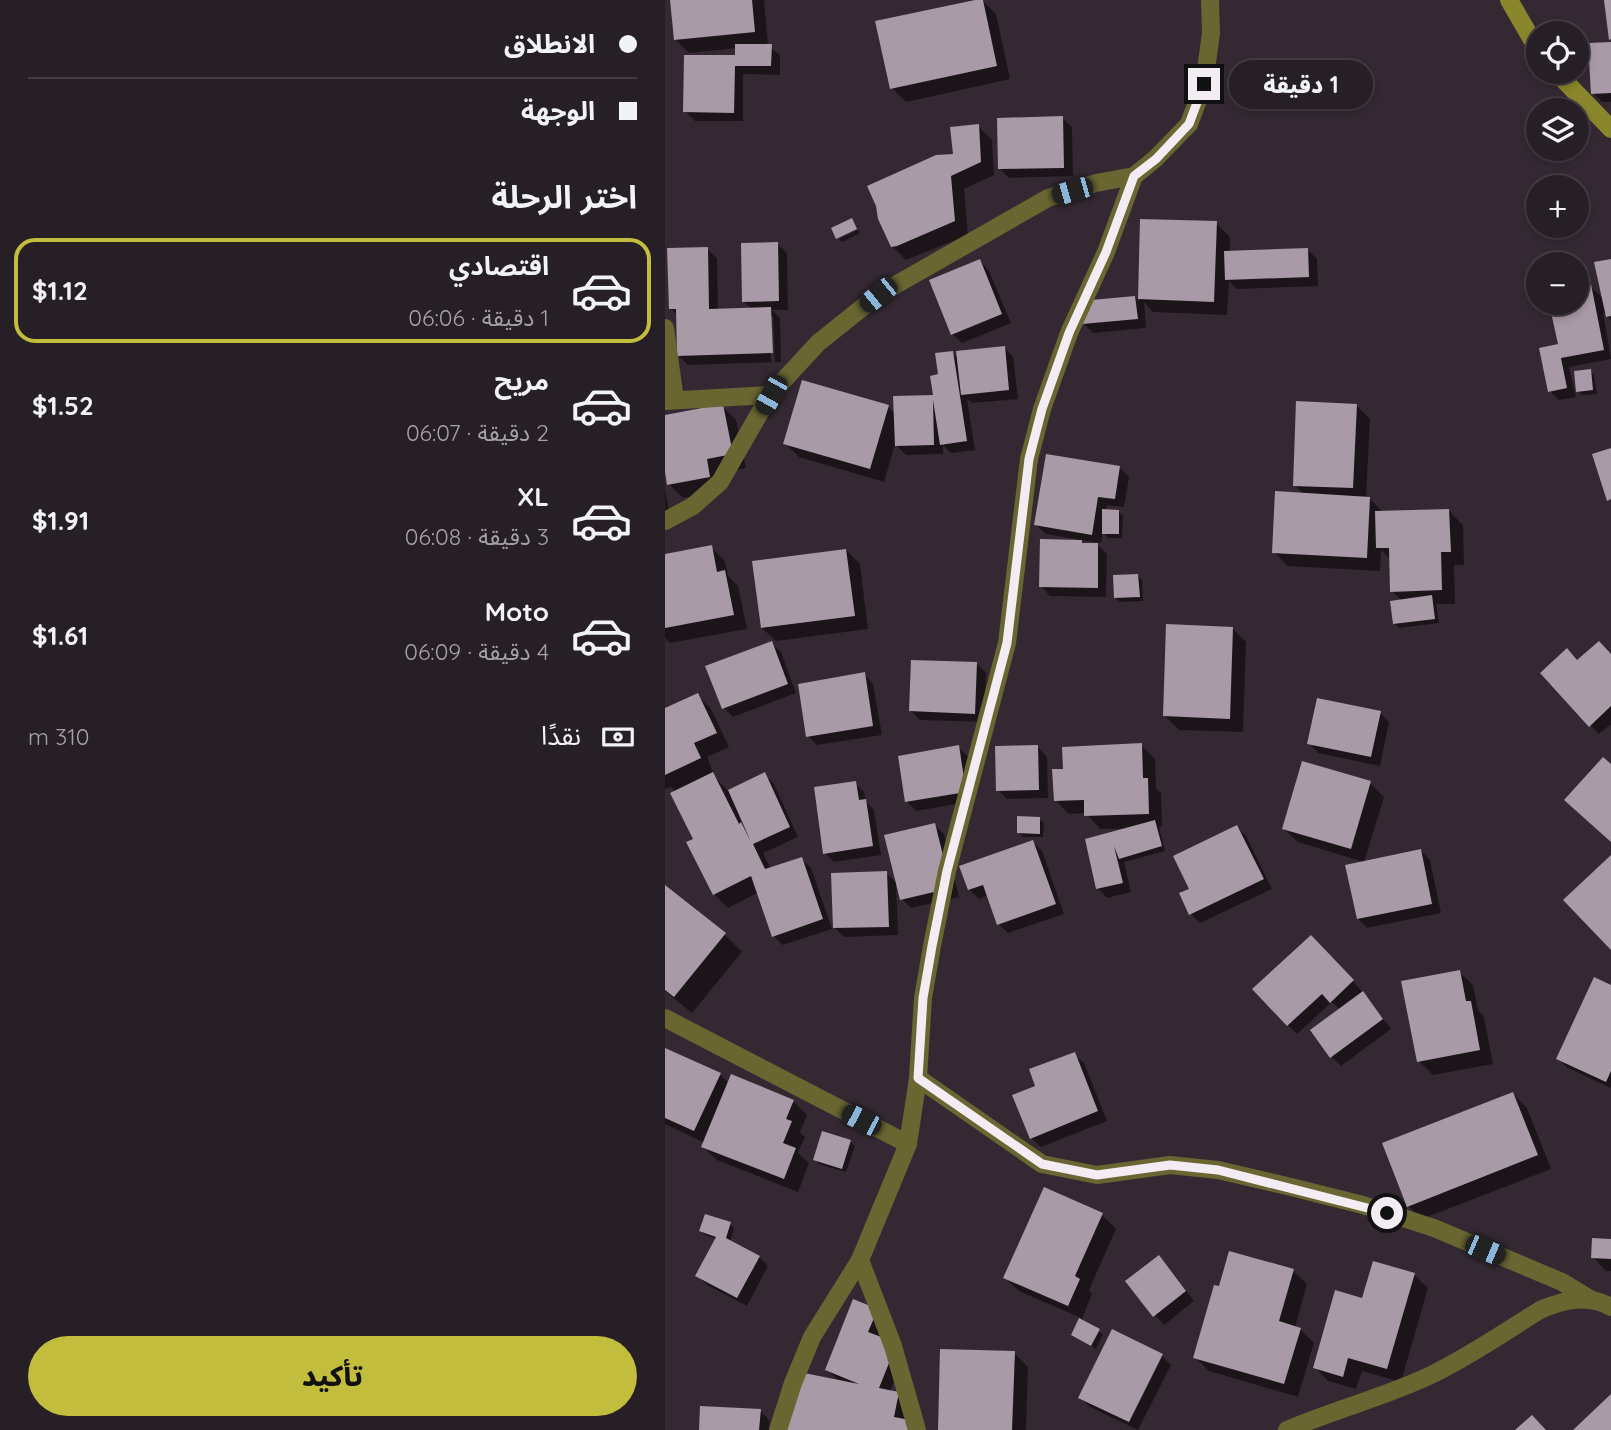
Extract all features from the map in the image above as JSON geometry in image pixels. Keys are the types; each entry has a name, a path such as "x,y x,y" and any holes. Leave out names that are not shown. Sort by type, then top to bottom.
{"street":[{"path":"665,521 693,506 720,482 771,395 818,343 878,295 1048,198 1096,183 1134,176 1156,159 1189,124 1204,84 1211,33 1210,0"},
{"path":"1509,0 1526,29"},
{"path":"1568,84 1611,129"},
{"path":"778,1430 812,1337 860,1260 908,1144 918,1078 923,998 947,871 1007,643 1029,459 1042,409 1069,333 1106,252 1134,176"},
{"path":"665,328 670,401 771,395"},
{"path":"665,1018 908,1144"},
{"path":"918,1078 1042,1164 1097,1175 1170,1165 1218,1170 1363,1205 1434,1228 1562,1282 1590,1299 1611,1307"},
{"path":"860,1260 893,1346 917,1430"},
{"path":"1287,1430 1324,1413 1385,1395 1433,1374 1540,1310 1557,1303 1590,1299"}],"building":[{"path":"670,0 752,0 755,32 674,40"},
{"path":"983,0 997,66 890,89 875,21"},
{"path":"1604,0 1611,0 1609,40"},
{"path":"1611,42 1611,93 1591,94 1589,43"},
{"path":"735,44 772,44 771,66 735,66 734,113 683,112 684,55 735,55"},
{"path":"1063,116 1064,168 998,169 997,118"},
{"path":"979,124 981,162 951,176 955,221 891,247 867,186 936,155 953,154 950,127"},
{"path":"852,218 857,229 836,239 831,228"},
{"path":"1140,219 1217,221 1214,302 1138,299"},
{"path":"778,242 779,301 742,302 741,243"},
{"path":"708,247 709,309 771,307 773,353 677,356 676,309 669,309 667,248"},
{"path":"1308,248 1309,277 1225,280 1224,251"},
{"path":"980,259 1002,314 951,335 929,280"},
{"path":"1611,259 1611,316 1606,317 1594,262"},
{"path":"1589,284 1604,350 1561,358 1567,388 1548,392 1539,348 1558,344 1552,315 1589,315"},
{"path":"1135,296 1138,319 1082,324 1080,301"},
{"path":"1005,346 1009,390 961,395 956,351"},
{"path":"953,351 967,441 940,445 933,400 934,445 895,446 893,396 933,395 930,376 938,374 935,353"},
{"path":"1591,369 1593,390 1576,392 1574,371"},
{"path":"802,380 889,405 870,469 783,444"},
{"path":"1296,401 1357,404 1353,488 1293,486"},
{"path":"723,404 733,454 707,459 710,477 667,485 665,415"},
{"path":"1611,448 1611,499 1607,501 1592,454"},
{"path":"1046,454 1120,466 1115,499 1098,497 1092,535 1034,525"},
{"path":"1275,491 1370,497 1367,558 1272,553"},
{"path":"1102,509 1119,510 1119,534 1102,534"},
{"path":"1449,509 1451,552 1441,552 1442,590 1390,592 1389,548 1376,548 1375,511"},
{"path":"1040,539 1098,543 1098,588 1039,587"},
{"path":"712,545 717,572 725,570 734,615 665,628 665,554"},
{"path":"846,549 855,616 761,628 752,561"},
{"path":"1138,574 1140,597 1114,598 1113,575"},
{"path":"1432,595 1435,619 1393,624 1390,601"},
{"path":"1166,624 1233,627 1230,719 1163,716"},
{"path":"772,641 788,684 722,709 705,666"},
{"path":"1599,641 1611,654 1611,706 1589,727 1540,673 1567,648 1577,660"},
{"path":"911,660 977,662 975,714 909,711"},
{"path":"865,672 873,726 806,737 798,684"},
{"path":"698,693 717,733 694,743 701,758 665,775 665,708"},
{"path":"1317,698 1381,711 1371,757 1307,744"},
{"path":"1142,743 1143,778 1148,778 1149,814 1084,816 1084,800 1054,801 1052,769 1063,769 1062,747"},
{"path":"959,745 966,792 905,802 898,756"},
{"path":"1038,745 1039,790 996,791 995,746"},
{"path":"1603,757 1611,764 1611,842 1564,800"},
{"path":"1302,761 1371,781 1351,849 1282,829"},
{"path":"713,772 751,842 728,790 765,772 790,827 753,844 765,869 802,857 823,919 772,937 751,876 713,895 686,842 693,839 670,793"},
{"path":"856,781 859,800 866,799 873,846 823,854 814,787"},
{"path":"1017,816 1040,817 1040,834 1017,833"},
{"path":"1155,820 1162,846 1119,859 1114,846 1123,883 1096,889 1085,839"},
{"path":"935,823 951,888 900,900 884,835"},
{"path":"1237,825 1264,879 1189,915 1179,893 1189,889 1173,856"},
{"path":"1033,840 1056,904 997,925 983,885 968,890 959,866"},
{"path":"1421,849 1432,904 1357,919 1345,865"},
{"path":"1611,855 1611,950 1563,900"},
{"path":"887,871 889,927 833,928 831,873"},
{"path":"665,885 726,933 674,997 665,990"},
{"path":"1311,935 1354,980 1330,1003 1322,994 1287,1026 1252,989"},
{"path":"1460,970 1466,1001 1471,1001 1480,1050 1417,1062 1401,981"},
{"path":"1594,977 1611,985 1611,1071 1606,1082 1556,1059"},
{"path":"1363,991 1383,1019 1330,1058 1310,1030"},
{"path":"665,1048 721,1073 694,1131 665,1118"},
{"path":"1075,1052 1098,1111 1030,1139 1012,1095 1035,1086 1029,1069"},
{"path":"731,1074 794,1100 786,1119 792,1121 783,1143 796,1148 784,1179 701,1147"},
{"path":"1513,1092 1538,1155 1407,1207 1382,1143"},
{"path":"822,1131 851,1140 842,1169 813,1160"},
{"path":"1044,1187 1103,1213 1075,1276 1080,1279 1068,1306 1003,1278"},
{"path":"705,1214 731,1222 726,1238 760,1256 737,1298 695,1276 716,1237 699,1231"},
{"path":"1592,1238 1611,1239 1611,1259 1591,1258"},
{"path":"1229,1251 1294,1269 1279,1321 1301,1328 1284,1384 1193,1358 1214,1285 1219,1286"},
{"path":"1159,1255 1186,1291 1153,1317 1125,1281"},
{"path":"1373,1261 1415,1273 1387,1369 1348,1358 1343,1377 1313,1368 1335,1290 1362,1298"},
{"path":"853,1299 878,1309 868,1332 897,1343 879,1388 899,1392 894,1417 910,1420 908,1430 787,1430 799,1372 859,1384 825,1370"},
{"path":"1079,1318 1100,1329 1091,1346 1071,1335"},
{"path":"1112,1329 1163,1354 1129,1422 1078,1398"},
{"path":"940,1349 1015,1351 1012,1430 938,1430"},
{"path":"1611,1394 1611,1430 1573,1430"},
{"path":"700,1406 761,1409 759,1430 699,1430"},
{"path":"1532,1415 1546,1430 1515,1430"}],"route":[{"path":"1204,84 1189,124 1156,159 1134,176 1106,252 1069,333 1042,409 1029,459 1007,643 947,871 932,946 923,998 918,1078 1042,1164 1097,1175 1170,1165 1218,1170 1387,1213"}]}
